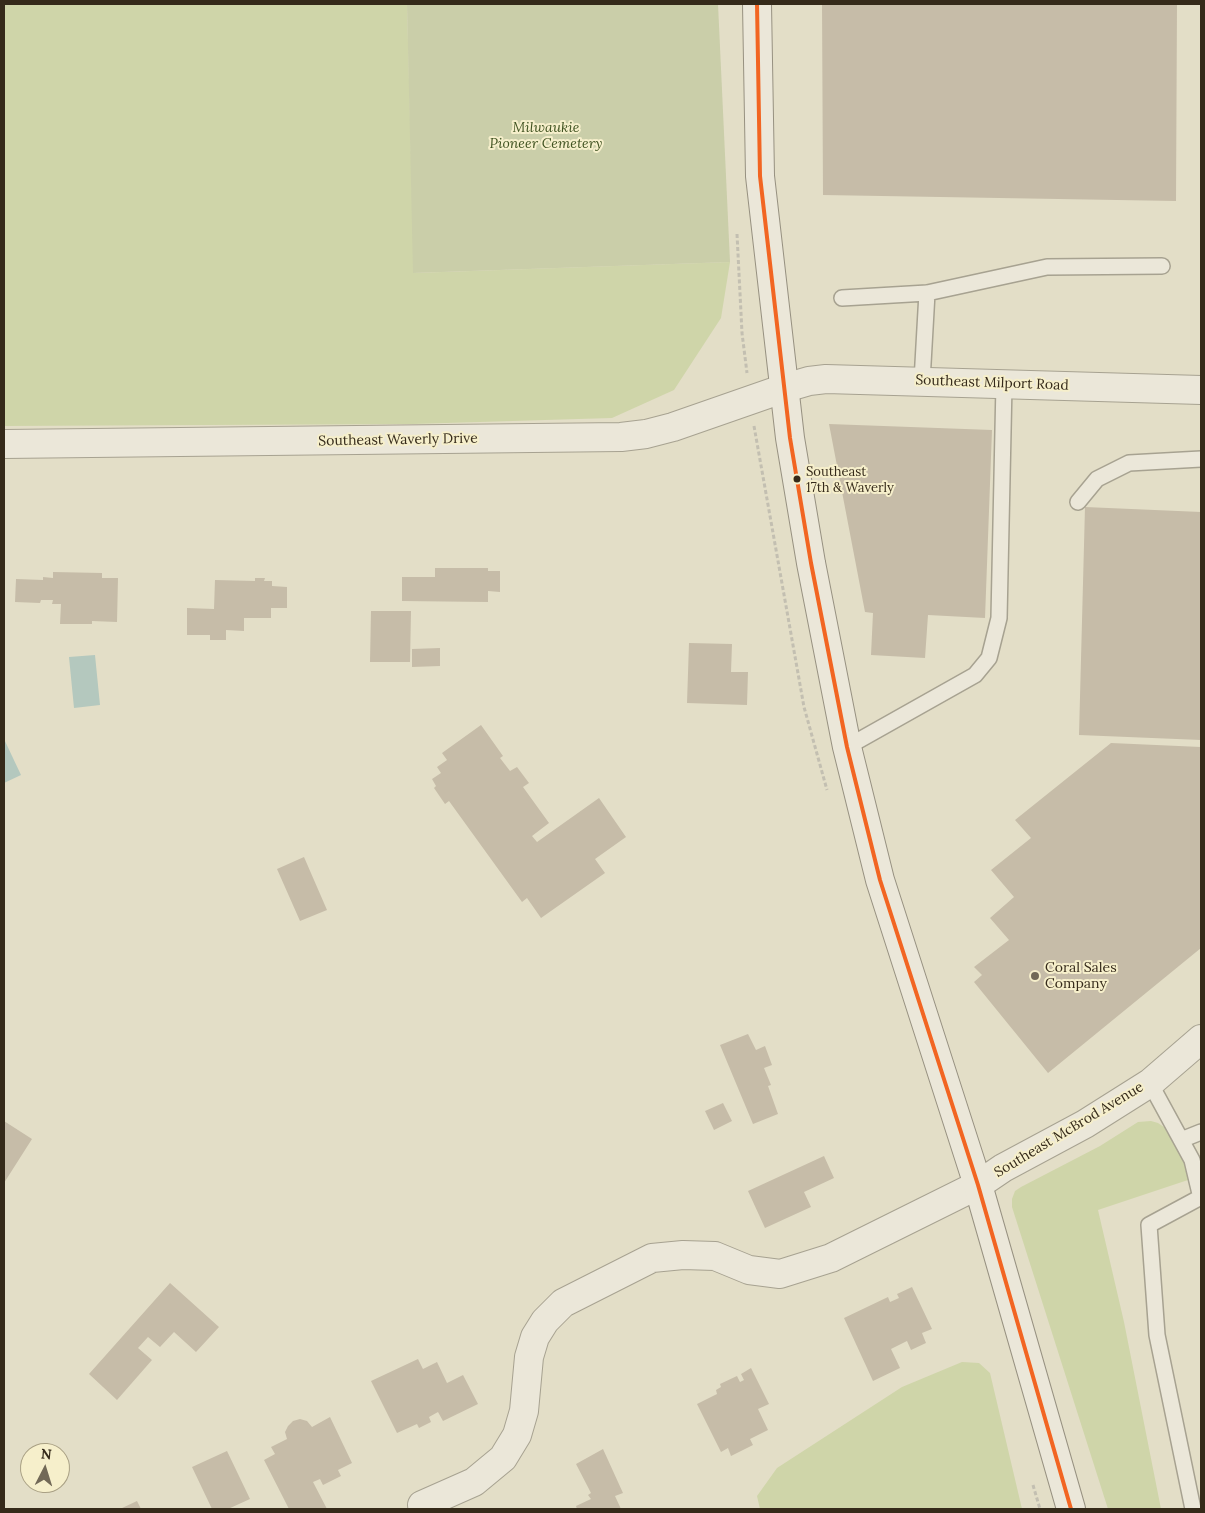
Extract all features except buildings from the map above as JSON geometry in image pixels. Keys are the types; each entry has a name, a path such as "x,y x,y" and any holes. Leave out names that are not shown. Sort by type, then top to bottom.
{"street":[{"path":"757,4 760,176 790,438 811,563 847,747 880,880 978,1185 1071,1509"},
{"name":"Southeast Milport Road","path":"785,388 809,381 826,379 1201,390"},
{"name":"Southeast Waverly Drive","path":"4,444 621,437 646,434 673,427 785,388"},
{"name":"Southeast McBrod Avenue","path":"422,1505 474,1482 503,1458 517,1435 524,1411 529,1357 535,1337 545,1321 563,1303 652,1258 682,1255 715,1256 749,1270 780,1274 831,1258 978,1185 1003,1168 1085,1124 1150,1082 1201,1039"}],"lane":[{"path":"842,298 927,293 1047,267 1162,266"},
{"path":"922,381 927,293"},
{"path":"847,747 975,675 989,658 999,618 1004,384"},
{"path":"1078,502 1097,478 1129,463 1201,459"},
{"path":"1150,1082 1192,1160 1201,1197 1149,1225 1157,1335 1193,1509"},
{"path":"1181,1140 1201,1132"}],"green space":[{"path":"4,4 407,4 414,273 730,262 721,318 674,390 612,418 413,424 4,426"},
{"name":"Milwaukie Pioneer Cemetery","path":"407,4 718,4 730,262 413,273"},
{"path":"1151,1121 1164,1127 1183,1158 1188,1180 1098,1210 1124,1322 1161,1509 1108,1509 1012,1207 1012,1199 1015,1191 1021,1187 1100,1146 1138,1122"},
{"path":"962,1362 979,1363 990,1373 1022,1509 760,1509 757,1496 777,1468 902,1387"}],"shaded area":[{"path":"95,655 100,705 74,708 69,657"},
{"path":"4,739 21,775 4,783"}],"transit line":[{"path":"757,4 760,176 790,438 811,563 847,747 880,880 978,1185 1071,1509"}],"place":[{"name":"Southeast 17th & Waverly","path":"797,479"},
{"name":"Coral Sales Company","path":"1035,976"}]}
